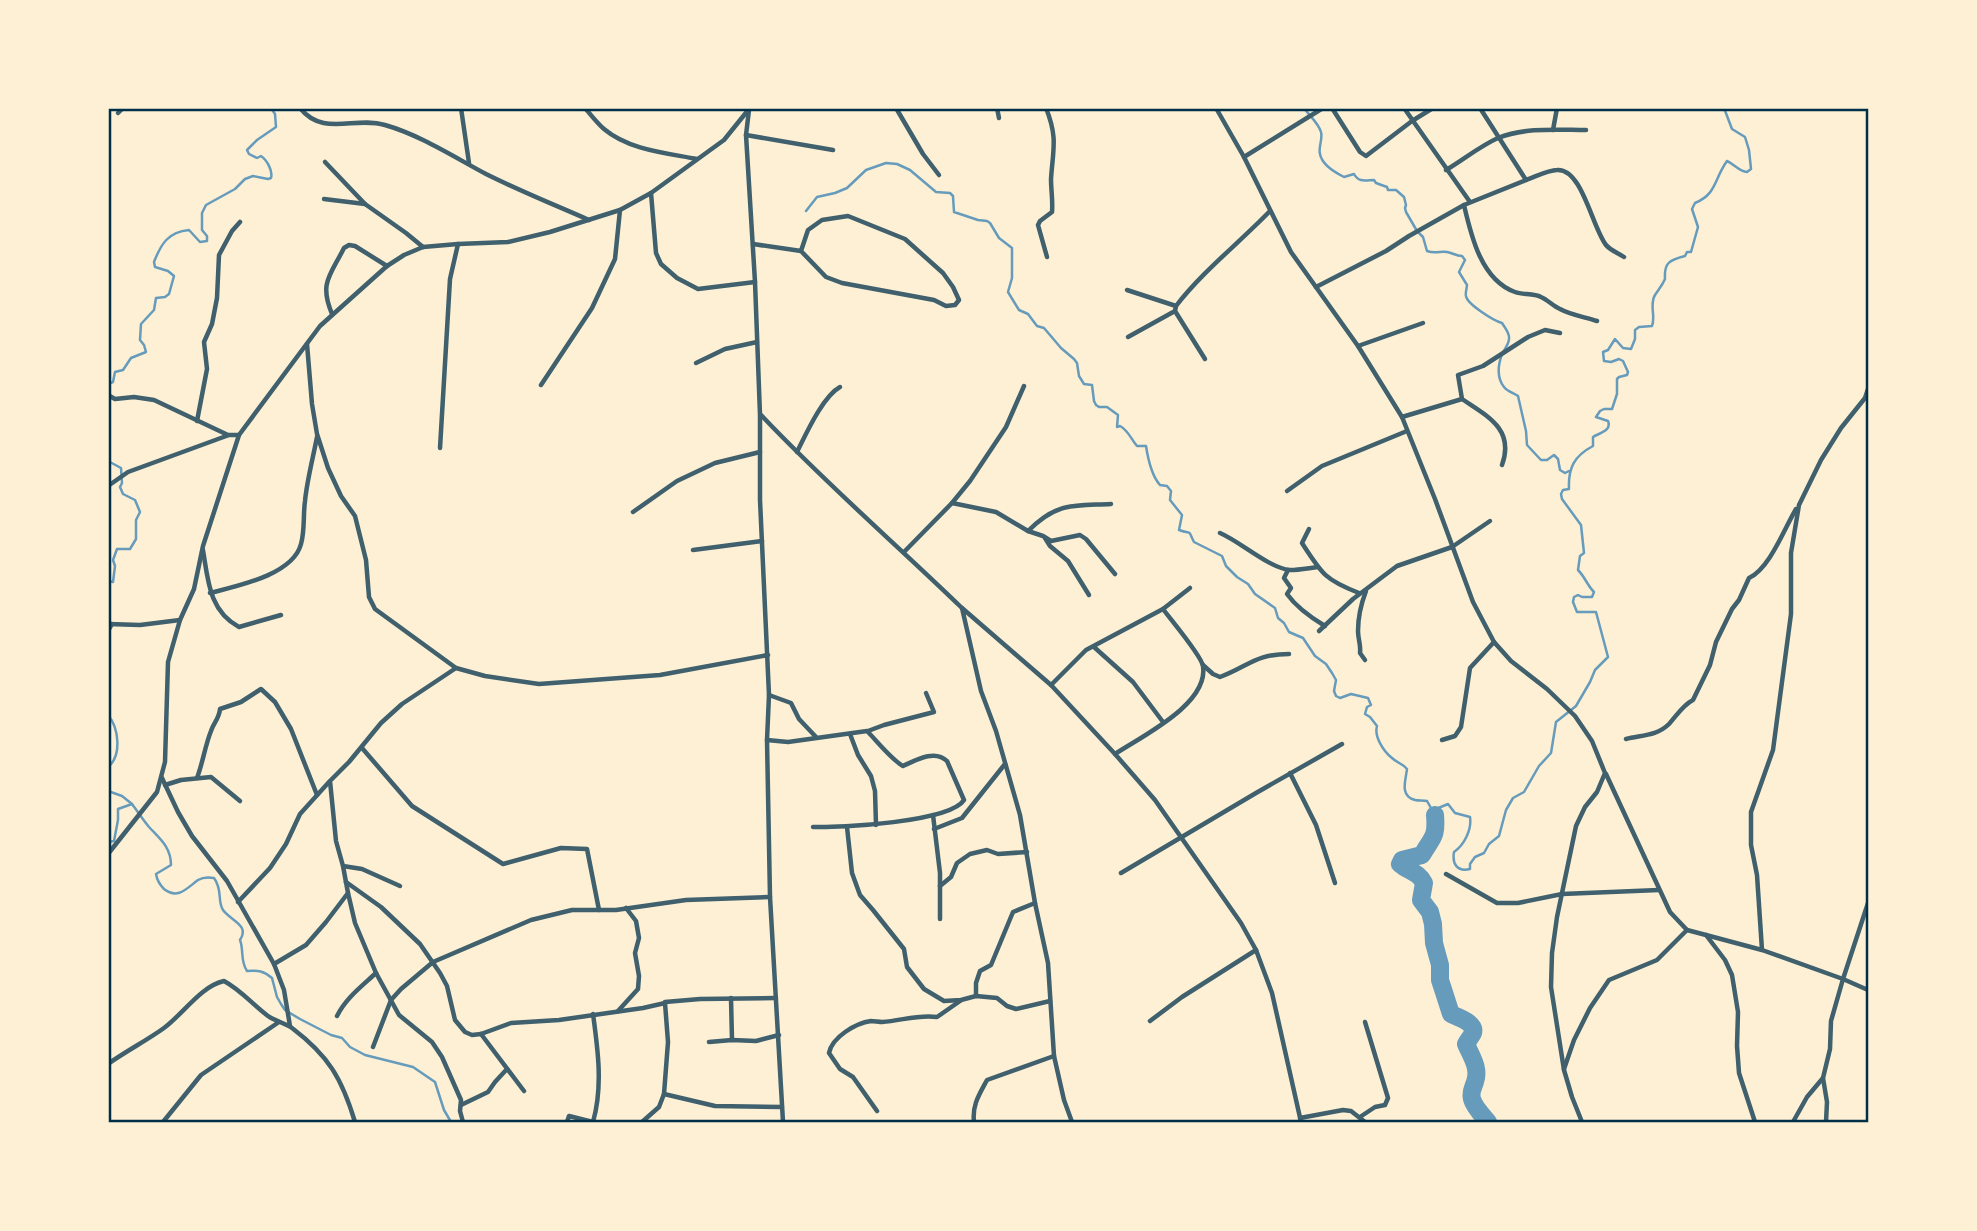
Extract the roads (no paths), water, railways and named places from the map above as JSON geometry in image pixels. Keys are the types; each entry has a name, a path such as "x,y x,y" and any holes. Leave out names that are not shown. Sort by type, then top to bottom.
{"street":[{"path":"300,108 307,118 322,124 369,122 385,125 440,148 487,174 589,220"},
{"path":"461,108 469,164"},
{"path":"585,108 619,139 644,148 698,160"},
{"path":"896,108 923,154 939,175"},
{"path":"997,108 999,118"},
{"path":"1046,108 1053,125 1055,147 1051,179 1052,212 1038,225 1047,257"},
{"path":"1216,108 1244,157 1291,252 1358,346 1402,417 1473,603 1494,642 1511,661 1547,689 1575,716 1592,741 1670,912 1687,930 1762,950 1868,990"},
{"path":"1244,157 1323,108"},
{"path":"1332,108 1360,152 1366,156 1433,108"},
{"path":"1404,108 1470,202"},
{"path":"1480,108 1526,180"},
{"path":"1553,130 1557,108"},
{"path":"108,854 157,792 162,777 166,762 168,662 180,620 194,589 203,546 239,435 307,343 332,314 387,266 404,255 423,247 508,242 620,210 651,193 698,160 724,139 749,109"},
{"path":"749,109 746,135 758,342 762,541 768,655 770,897 783,1122"},
{"path":"1446,170 1499,138 1524,132 1586,130"},
{"path":"746,135 833,150"},
{"path":"325,162 365,204 423,247"},
{"path":"1316,287 1374,258 1470,202 1557,170 1569,172 1575,179 1587,202 1593,222 1607,246 1624,257"},
{"path":"651,193 656,253 661,264 677,278 698,289 755,282"},
{"path":"324,199 365,204"},
{"path":"1464,205 1478,251 1486,268 1499,282 1515,292 1541,297 1560,310 1597,321"},
{"path":"541,385 592,308 615,259 620,210"},
{"path":"1128,337 1175,308 1194,282 1237,245 1270,211"},
{"path":"753,244 801,251 826,277 842,283 934,300 946,306 956,305 959,299 943,273 905,239 848,216 822,220 808,230 801,251"},
{"path":"197,421 207,369 204,342 212,324 217,298 219,255 232,230 240,222"},
{"path":"440,448 450,279 458,244"},
{"path":"332,314 325,286 344,248 355,246 387,266"},
{"path":"1128,290 1175,308 1205,359"},
{"path":"1358,346 1423,323"},
{"path":"1502,465 1506,453 1500,427 1462,398 1458,375 1483,366 1528,337 1545,330 1560,333"},
{"path":"696,363 725,349 758,342"},
{"path":"307,343 317,435 332,477 355,516 366,560 369,597 375,609 456,668 493,678 539,684 660,675 768,655"},
{"path":"904,552 953,503 970,481 1006,426 1024,386"},
{"path":"797,452 824,403 840,387"},
{"path":"1626,740 1653,735 1693,699 1710,665 1716,642 1731,609 1739,600 1749,578 1771,558 1821,460 1841,428 1865,398 1868,389"},
{"path":"108,395 116,399 134,397 154,400 229,435"},
{"path":"1402,417 1462,398"},
{"path":"760,415 870,523 1051,685 1155,800 1241,923 1256,950 1272,993 1301,1120 1343,1110 1351,1111 1365,1122"},
{"path":"1287,491 1322,466 1407,431"},
{"path":"108,486 128,472 229,435 239,435"},
{"path":"210,593 267,576 287,564 301,547 304,501 317,435"},
{"path":"633,512 677,481 715,463 760,452"},
{"path":"953,503 996,512 1051,541 1080,536 1086,539 1115,574"},
{"path":"1028,531 1054,510 1069,506 1111,504"},
{"path":"1762,950 1757,875 1751,845 1751,812 1773,750 1791,614 1791,552 1799,505"},
{"path":"1319,631 1360,594 1397,566 1452,547 1490,521"},
{"path":"1309,529 1302,543 1322,574 1335,584 1360,594"},
{"path":"1220,533 1250,549 1265,561 1288,570 1318,567"},
{"path":"1043,536 1050,546 1068,561 1089,595"},
{"path":"693,550 762,541"},
{"path":"203,546 210,593 228,621 239,627 281,615"},
{"path":"1288,570 1284,578 1291,588 1287,594 1307,615 1325,626"},
{"path":"1051,685 1086,650 1163,609 1190,588"},
{"path":"1366,590 1360,610 1358,634 1360,653 1366,660"},
{"path":"962,608 981,691 996,731 1020,815 1048,963 1054,1056 1072,1122"},
{"path":"1163,609 1203,665 1220,677 1256,658 1289,654"},
{"path":"108,631 111,624 140,625 180,620"},
{"path":"1441,740 1455,736 1461,727 1470,668 1494,642"},
{"path":"1094,647 1133,682 1163,722"},
{"path":"1115,754 1189,703 1199,690 1203,665"},
{"path":"238,902 270,867 286,844 300,814 362,748 381,723 402,704 456,668"},
{"path":"197,778 205,759 212,728 219,719 220,709 241,702 261,689 275,702 290,729 317,795"},
{"path":"767,740 788,743 850,734 934,712 926,693"},
{"path":"769,695 791,703 799,719 817,738"},
{"path":"813,827 876,825 933,815 964,802 964,796 943,757 933,755 903,766 895,762 867,731"},
{"path":"850,734 858,755 871,776 875,791 876,825"},
{"path":"1121,873 1342,744"},
{"path":"362,748 412,806 503,864 561,848 587,849 598,910"},
{"path":"934,829 962,818 1005,764"},
{"path":"1290,773 1315,825 1335,883"},
{"path":"1582,1122 1564,1070 1551,987 1552,953 1576,825 1597,792 1605,773"},
{"path":"162,777 192,836 227,881 274,964 284,990 290,1026"},
{"path":"165,785 211,777 240,801"},
{"path":"330,782 336,841 344,866 355,923 376,974 399,1015 432,1042 442,1057 461,1100 463,1122"},
{"path":"933,815 940,873 940,919"},
{"path":"847,827 852,873 860,895 904,949 907,967 924,989 944,1001 976,996 997,998 1016,1009 1050,1001"},
{"path":"940,886 951,877 957,863 970,854 988,850 998,854 1027,852"},
{"path":"344,866 362,869 401,886"},
{"path":"1446,874 1497,903 1518,903 1562,894 1659,890"},
{"path":"346,882 382,906 420,944 447,986 455,1020 465,1032 472,1035 512,1023 559,1020 665,1003 700,999 776,998"},
{"path":"274,964 306,945 348,894"},
{"path":"373,1047 391,1000 433,962 531,920 572,910 626,908 686,900 770,897"},
{"path":"976,996 976,983 981,971 991,965 1013,912 1035,903"},
{"path":"1826,1122 1824,1078 1830,1049 1831,1021 1868,903"},
{"path":"617,1011 638,989 635,953 639,937 636,921 626,908"},
{"path":"1564,1070 1574,1040 1590,1008 1609,980 1657,960 1687,930"},
{"path":"1706,935 1726,960 1732,975 1738,1012 1737,1046 1740,1073 1755,1122"},
{"path":"1150,1021 1182,997 1256,950"},
{"path":"337,1016 352,995 376,974"},
{"path":"108,1065 163,1029 201,995 224,981 270,1017 290,1026 322,1054 338,1076 355,1122"},
{"path":"730,998 732,1040"},
{"path":"877,1111 853,1077 841,1069 829,1053 830,1047 854,1027 872,1021 882,1022 925,1015 937,1017 961,1000"},
{"path":"642,1122 659,1107 664,1094 668,1042 665,1003"},
{"path":"567,1122 569,1116 593,1122 597,1109 598,1056 593,1014"},
{"path":"163,1122 201,1075 279,1021"},
{"path":"1360,1117 1375,1107 1385,1105 1388,1098 1365,1022"},
{"path":"481,1034 524,1091"},
{"path":"709,1042 756,1041 779,1035"},
{"path":"974,1122 975,1101 987,1080 1054,1056"},
{"path":"460,1105 488,1092 507,1069"},
{"path":"1793,1122 1807,1097 1824,1078"},
{"path":"664,1094 715,1106 782,1107"}],"waterway":[{"path":"108,384 113,382 115,372 123,370 131,358 146,352 140,340 141,324 154,310 156,298 169,294 174,276 155,267 154,262 163,244 176,233 189,230 200,242 207,241 202,230 202,213 206,205 235,189 245,179 253,176 271,178 265,160 261,156 257,158 249,154 247,150 276,127 275,114 271,108"},
{"path":"1304,108 1320,129 1320,152 1326,165 1344,177 1354,174 1360,180 1374,180 1388,190 1396,190 1404,197 1406,212 1423,237 1427,251 1449,252 1462,256 1465,260 1459,272 1467,285 1468,299 1481,312 1502,323 1509,335 1502,354 1499,376 1504,387 1518,396 1527,445 1541,460 1547,460 1554,455 1558,459 1560,470 1565,473 1569,471"},
{"path":"806,211 817,197 847,188 866,170 886,163 897,164 910,170 936,192 950,193 953,196 954,212 990,223 999,238 1012,248 1012,278 1008,292 1019,310 1028,314 1037,326 1044,328 1074,359 1084,384 1092,385 1096,405 1107,407 1118,415 1117,427 1125,430 1137,446 1146,446 1154,477 1160,485 1167,486 1171,491 1170,500 1182,515 1179,530 1189,533 1194,542 1222,556 1226,566 1237,577 1275,608 1278,618 1289,632 1303,638 1315,656 1326,664 1336,680 1336,696 1340,698 1351,694 1368,698 1371,705 1367,707 1365,714 1377,726 1380,743 1389,755 1407,769 1405,791 1410,798 1427,801 1435,815 1436,809 1448,804 1455,813 1470,817 1466,837 1454,852 1456,866 1465,870 1470,869 1475,857 1484,853 1489,844 1499,836 1506,810 1513,798 1524,792 1539,766 1551,753 1556,722 1576,706 1595,670 1608,657 1596,612 1577,612 1573,602 1578,595 1592,597 1594,592 1578,570 1580,556 1584,553 1581,525 1561,494 1563,490 1569,489 1571,469 1577,458 1593,446 1593,437 1608,427 1608,421 1596,417 1600,411 1612,409 1617,394 1617,379 1628,372 1623,361 1619,359 1604,361 1603,352 1608,350 1615,339 1623,348 1631,349 1635,330 1652,326 1653,299 1665,279 1665,269 1671,261 1691,252 1698,227 1692,209 1695,203 1711,191 1727,161 1744,171 1751,169 1745,137 1732,129 1724,108"},
{"path":"108,461 121,468 120,487 123,494 135,500 140,512 136,520 136,539 130,549 117,549 113,560 113,582 108,581"},
{"path":"108,715 117,734 117,749 108,767"},
{"path":"108,791 122,796 132,804"},
{"path":"108,842 114,841 118,809 132,804 169,853 171,865 156,874 161,885 169,892 178,893 200,879 214,878 223,910 243,931 240,940 247,971 261,972 272,978 277,997 285,1010 331,1035 342,1038 350,1047 365,1055 413,1067 435,1082 451,1122"},
{"path":"1435,815 1434,833 1422,855 1402,860 1400,864 1424,883 1421,900 1430,912 1440,965 1440,980 1451,1014 1466,1021 1473,1029 1466,1044 1476,1072 1471,1097 1488,1122"}]}
